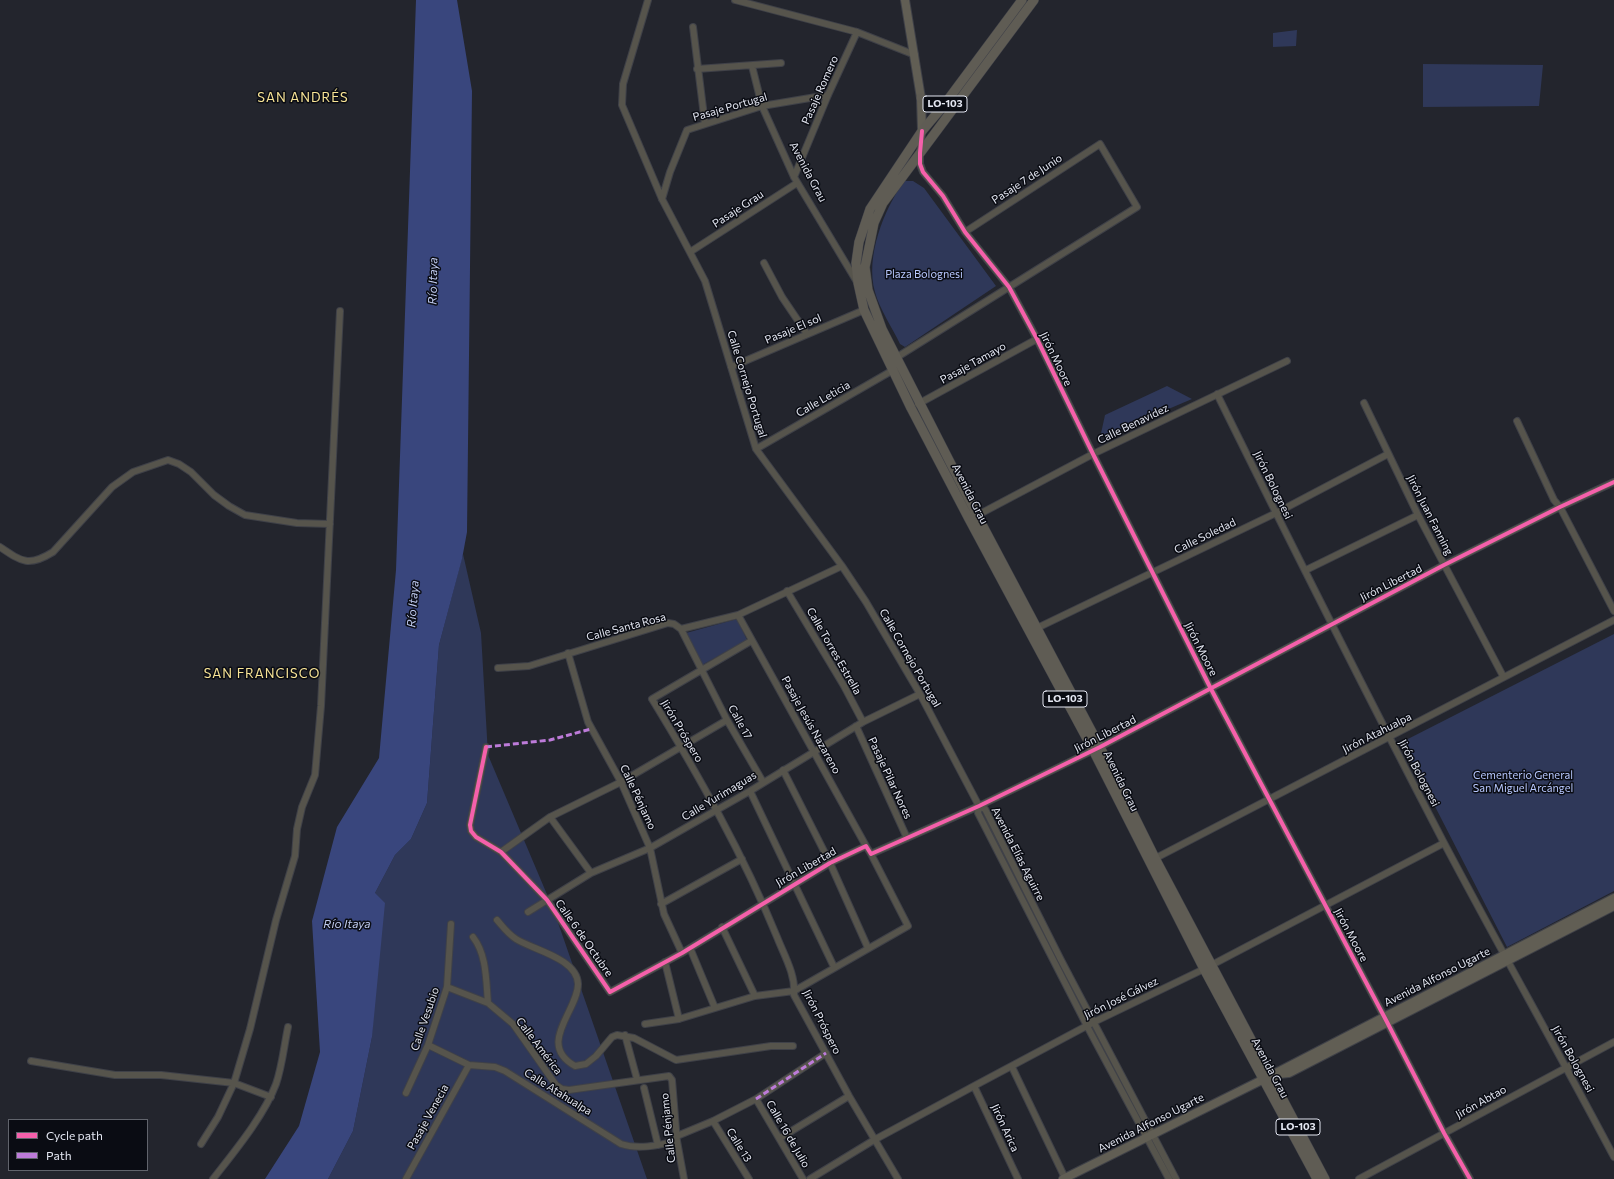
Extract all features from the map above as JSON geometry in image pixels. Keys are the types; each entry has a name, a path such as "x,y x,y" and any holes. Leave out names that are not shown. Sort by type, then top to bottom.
{"main road":[{"path":"906,0 921,98 922,131"},
{"name":"LO-103","path":"922,131 944,105 1022,0"},
{"name":"LO-103","path":"897,369 892,359 868,290 865,267 874,224 883,204 1034,0"},
{"path":"921,98 933,108 944,105"},
{"name":"Avenida Grau","path":"892,359 864,310 858,284 856,263 859,242 870,209 922,131"},
{"name":"Avenida Grau","path":"897,369 1032,630 1096,749 1151,860 1266,1078 1317,1179"},
{"name":"Avenida Alfonso Ugarte","path":"1064,1178 1266,1078 1288,1073 1386,1019 1538,941 1614,898"},
{"name":"Avenida Alfonso Ugarte","path":"1538,941 1614,906"},
{"name":"Avenida Grau","path":"1266,1078 1325,1179"}],"street":[{"name":"Calle Cornejo Portugal","path":"648,0 622,95 622,105 662,199 705,281 756,449 842,566 866,602 920,694 979,806"},
{"path":"735,0 856,32 915,55"},
{"path":"693,27 705,124"},
{"name":"Pasaje Romero","path":"794,177 856,32"},
{"path":"697,69 781,63"},
{"name":"Avenida Grau","path":"752,66 762,106 794,177 858,284"},
{"name":"Pasaje Portugal","path":"662,199 670,172 687,130 762,106 828,95"},
{"name":"Jirón Moore","path":"922,131 920,164 923,172 949,204 965,232 1008,287 1037,339 1152,574 1211,689 1386,1019 1444,1133 1470,1179"},
{"name":"Pasaje 7 de Junio","path":"965,232 1100,144 1137,207 1008,287"},
{"name":"Pasaje Grau","path":"690,252 798,183"},
{"path":"764,263 782,298 806,334"},
{"path":"892,359 1008,287"},
{"name":"Pasaje El sol","path":"731,367 864,310"},
{"path":"201,1144 218,1118 234,1083 250,1029 276,920 295,856 297,829 302,807 315,775 321,706 340,311"},
{"name":"Pasaje Tamayo","path":"915,406 1037,339"},
{"name":"Calle Benavidez","path":"973,517 1093,454 1287,361"},
{"name":"Calle Leticia","path":"756,449 897,369"},
{"name":"Jirón Bolognesi","path":"1217,394 1306,570 1330,624 1444,843 1614,1157"},
{"name":"Jirón Juan Fanning","path":"1364,403 1418,515 1502,676"},
{"path":"1517,421 1554,500 1560,507 1614,611"},
{"name":"Calle Soledad","path":"1032,630 1152,574 1276,513 1388,454"},
{"path":"0,547 19,560 30,562 41,559 53,552 112,487 133,472 168,460 179,464 191,472 214,495 245,515 297,523 330,524"},
{"name":"Jirón Libertad","path":"871,854 979,806 1096,749 1211,689 1330,624 1560,507 1614,482"},
{"path":"1306,570 1418,515"},
{"name":"Calle Santa Rosa","path":"498,668 529,666 668,624 674,624 681,629 738,615 842,566"},
{"name":"Calle Torres Estrella","path":"787,591 844,686 863,722"},
{"name":"Pasaje Jesús Nazareno","path":"738,615 751,641 814,750 866,846"},
{"name":"Jirón Atahualpa","path":"1151,860 1390,738 1502,676 1614,620"},
{"name":"Calle 17","path":"681,629 727,720 763,782"},
{"path":"702,670 751,641"},
{"name":"Calle Pénjamo","path":"568,653 588,722 621,782 650,848 664,914 682,953"},
{"name":"Jirón Próspero","path":"702,670 652,699 717,810 742,859 763,903 794,980 794,995 849,1096 898,1179"},
{"name":"Calle Yurimaguas","path":"528,912 591,873 650,848 750,791 814,750 863,722 920,694"},
{"path":"501,852 550,817 621,782 727,720"},
{"name":"Pasaje Pilar Nores","path":"856,726 907,838"},
{"name":"Calle 6 de Octubre","path":"486,747 470,824 471,831 476,837 501,852 547,900 610,992"},
{"path":"783,770 830,863 868,948"},
{"path":"750,791 834,967"},
{"name":"Avenida Elías Aguirre","path":"1169,1179 1150,1135 1094,1022 985,809 979,806 978,813 1087,1026 1150,1135 1176,1179"},
{"path":"550,817 591,873"},
{"name":"Jirón José Gálvez","path":"810,1179 874,1140 1094,1022 1208,967 1444,843"},
{"path":"645,1024 679,1019 755,996 794,991 908,926 866,846"},
{"name":"Jirón Libertad","path":"610,992 682,953 722,927 830,863 866,846"},
{"path":"661,904 742,859"},
{"path":"497,920 506,932 517,940 562,961 573,973 578,984 574,999 559,1034 560,1047 567,1061 575,1066 586,1064 596,1056 612,1037 625,1035 645,1043 676,1060 771,1046 792,1046"},
{"path":"1034,924 1041,921"},
{"name":"Calle Vesubio","path":"406,1093 428,1045 447,987 451,924"},
{"path":"722,927 755,996"},
{"path":"473,937 479,945 484,964 488,1003"},
{"path":"690,948 715,1008"},
{"path":"665,962 679,1019"},
{"name":"Calle América","path":"447,987 488,1003 513,1024 556,1085 562,1089 569,1090 636,1079 669,1076"},
{"path":"213,1179 242,1141 271,1097 276,1083 288,1027"},
{"path":"625,1035 636,1079"},
{"name":"Jirón Abtao","path":"1359,1179 1614,1042"},
{"name":"Calle Atahualpa","path":"428,1045 468,1065 495,1067 505,1071 621,1144 630,1147 658,1145 713,1121 756,1099 826,1053"},
{"path":"31,1061 115,1075 161,1075 234,1083 271,1097"},
{"name":"Pasaje Venecia","path":"406,1179 468,1065"},
{"path":"1012,1067 1064,1178"},
{"name":"Calle Pénjamo","path":"669,1076 672,1080 677,1138 684,1179"},
{"name":"Jirón Arica","path":"974,1086 1018,1179"},
{"path":"644,1088 658,1145"},
{"path":"780,1138 849,1096"},
{"name":"Calle 16 de Julio","path":"756,1099 803,1179"},
{"name":"Calle 13","path":"713,1121 749,1179"}],"green space":[{"path":"1297,30 1296,46 1273,47 1273,33"},
{"path":"1423,64 1543,65 1539,106 1423,107"},
{"name":"Plaza Bolognesi","path":"904,181 913,181 924,188 996,286 905,347 900,344 880,305 875,292 872,264 878,234 883,219"},
{"path":"1167,386 1192,399 1100,438 1105,415"},
{"path":"463,554 481,633 488,755 554,911 647,1179 328,1179 353,1131 372,1037 375,893 395,855 411,839 427,803 439,645"},
{"path":"737,619 747,640 702,665 686,633"},
{"name":"Cementerio General San Miguel Arcángel","path":"1614,634 1614,891 1507,947 1402,742"}],"water":[{"name":"Río Itaya","path":"416,0 457,0 472,91 467,532 462,559 439,645 427,803 411,839 395,855 375,893 385,903 372,1037 353,1131 328,1179 265,1179 299,1126 320,1052 312,921 337,827 379,758 396,570"}],"marked path":[{"path":"486,747 550,740 591,729"},
{"path":"756,1099 826,1053"}],"cycle path":[{"path":"922,131 920,164 923,172 943,196 965,232 1009,287 1037,339 1211,689 1444,1133 1470,1179"},
{"path":"486,747 470,825 471,831 476,837 501,852 547,900 610,992 682,953 830,863 866,846 871,854 979,806 1100,747 1444,565 1560,507 1614,482"}],"district":[{"name":"SAN ANDRÉS","path":"303,98"},
{"name":"SAN FRANCISCO","path":"262,674"}]}
